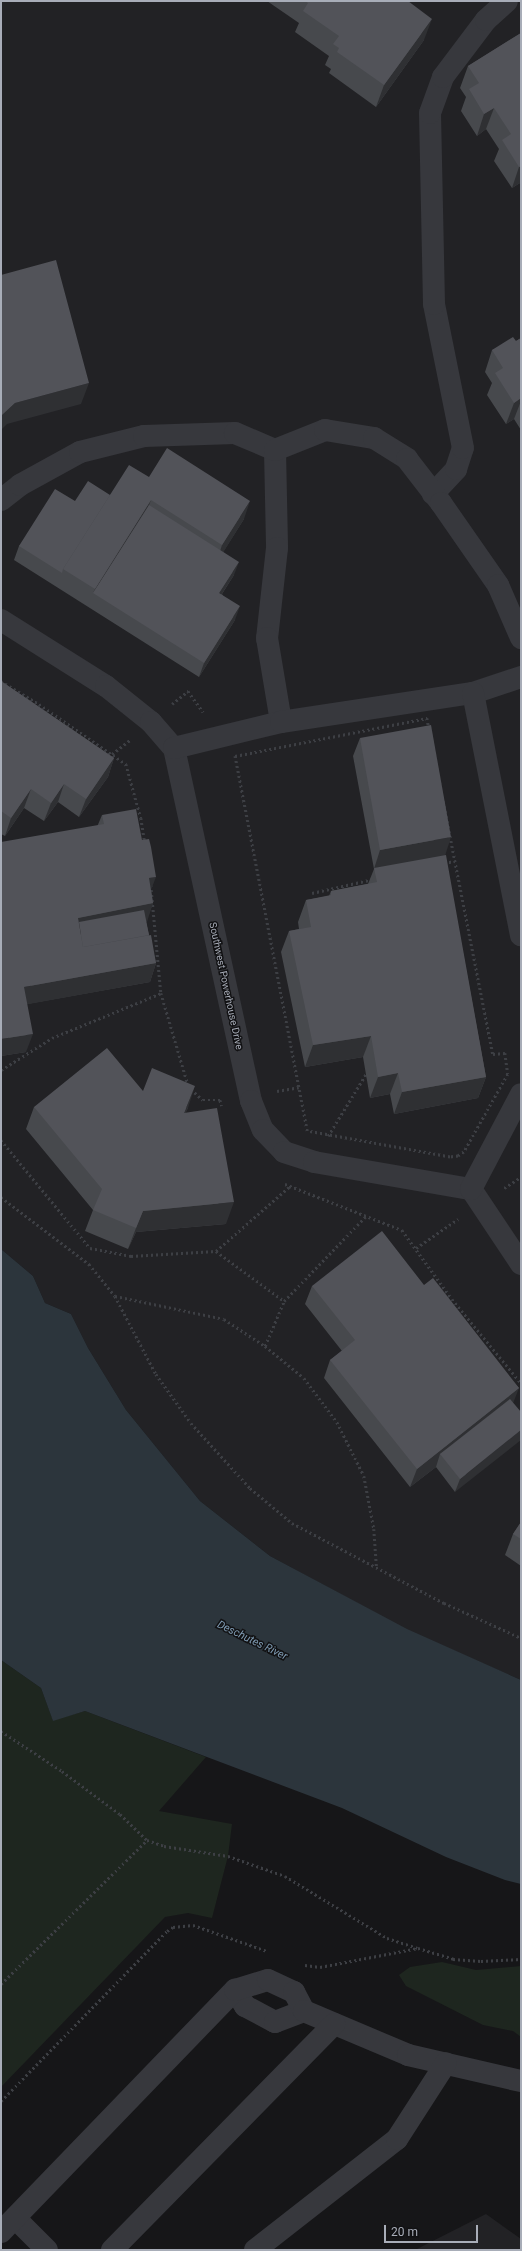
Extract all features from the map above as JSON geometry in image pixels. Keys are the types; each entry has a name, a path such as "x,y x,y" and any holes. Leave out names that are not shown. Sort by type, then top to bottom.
{"street":[{"path":"433,494 456,470 464,448 434,304 430,113 443,77 486,20 507,1"},
{"path":"1,500 20,484 80,452 144,436 235,433 275,450 325,430 374,438 407,459 433,494 498,586 521,638"},
{"path":"275,450 277,548 267,638 281,722"},
{"name":"Southwest Powerhouse Drive","path":"1,620 106,686 151,722 174,748 251,1101 263,1130 284,1152 314,1162 471,1189"},
{"path":"174,748 281,722 473,693 521,677"},
{"path":"473,693 521,935"},
{"path":"521,1094 471,1189 521,1264"},
{"path":"47,2250 8,2225 236,1990 268,1980 294,1992 304,2011 408,2055 521,2081"},
{"path":"236,1990 245,2006 276,2022 304,2011"},
{"path":"112,2250 334,2024"},
{"path":"255,2250 396,2139 446,2063"}],"path":[{"path":"1,681 126,764 141,818 133,820"},
{"path":"168,708 188,691 204,714"},
{"path":"427,718 493,1054 505,1053 508,1074 464,1152 458,1156 450,1157 307,1131 299,1087 235,756 427,718"},
{"path":"112,754 134,737"},
{"path":"440,864 455,861"},
{"path":"312,893 380,877"},
{"path":"1,1070 52,1038 161,993"},
{"path":"328,1136 366,1074"},
{"path":"273,1092 299,1087"},
{"path":"1,1140 90,1248 131,1256 216,1251 290,1186"},
{"path":"503,1189 521,1177"},
{"path":"1,1197 88,1264 115,1296 156,1374 190,1423 250,1488 292,1523 444,1603 521,1638"},
{"path":"265,1346 284,1301 366,1216"},
{"path":"416,1248 462,1216"},
{"path":"216,1251 284,1301"},
{"path":"115,1296 224,1319 265,1346 304,1378 337,1422 364,1476 374,1528 377,1569"},
{"path":"1,1731 3,1734 62,1770 120,1814 147,1840 164,1846 228,1856 284,1876 387,1938 418,1948"},
{"path":"1,1984 147,1840"}],"shaded area":[{"path":"1,1 521,1 521,1680 407,1630 270,1556 200,1501 126,1410 88,1348 71,1314 45,1303 33,1276 1,1249"},
{"path":"1,1660 41,1688 53,1720 85,1711 206,1757 159,1811 232,1824 228,1856 212,1918 188,1913 165,1917 1,2087"},
{"path":"442,1962 476,1970 521,1966 521,2037 513,2031 483,2025 406,1986 399,1975 410,1967"},
{"path":"486,2214 521,2239 521,2250 415,2250"}],"water":[{"name":"Deschutes River","path":"1,1249 33,1276 45,1303 71,1314 88,1348 126,1410 200,1501 270,1556 407,1629 521,1680 521,1884 505,1880 446,1857 342,1808 85,1711 53,1721 41,1688 1,1660"}],"building":[{"path":"305,1 408,1 432,19 384,85 337,52 339,48 333,44 339,36 303,11 308,3"},
{"path":"521,33 521,166 519,167 502,140 511,134 494,108 484,114 469,89 479,83 468,66"},
{"path":"56,260 89,383 15,403 1,416 1,275"},
{"path":"513,337 516,341 521,338 521,398 514,403 495,373 503,368 492,350"},
{"path":"167,448 250,501 222,545 151,500 95,589 63,569 129,465 149,477"},
{"path":"88,481 110,495 63,569 62,573 19,546 55,489 75,501"},
{"path":"149,505 239,562 219,593 240,606 204,663 93,593"},
{"path":"1,681 114,758 86,799 64,784 51,803 31,789 11,818 1,811"},
{"path":"431,725 451,837 380,850 360,738"},
{"path":"136,809 142,840 149,839 151,847 156,877 149,878 153,903 78,918 83,947 151,935 156,963 24,987 33,1034 1,1039 1,842 104,824 102,815"},
{"path":"446,855 486,1077 402,1092 398,1073 378,1077 371,1036 313,1045 289,931 311,927 306,900 331,895 331,891 377,882 374,868"},
{"path":"144,910 149,935 83,947 79,922"},
{"path":"107,1048 143,1091 152,1068 195,1086 184,1113 217,1108 234,1202 143,1211 136,1228 93,1210 102,1189 34,1107"},
{"path":"382,1231 424,1285 433,1278 519,1388 417,1469 330,1360 355,1340 312,1286"},
{"path":"510,1399 521,1412 521,1430 460,1479 440,1454"},
{"path":"521,1522 521,1539 513,1534"}]}
